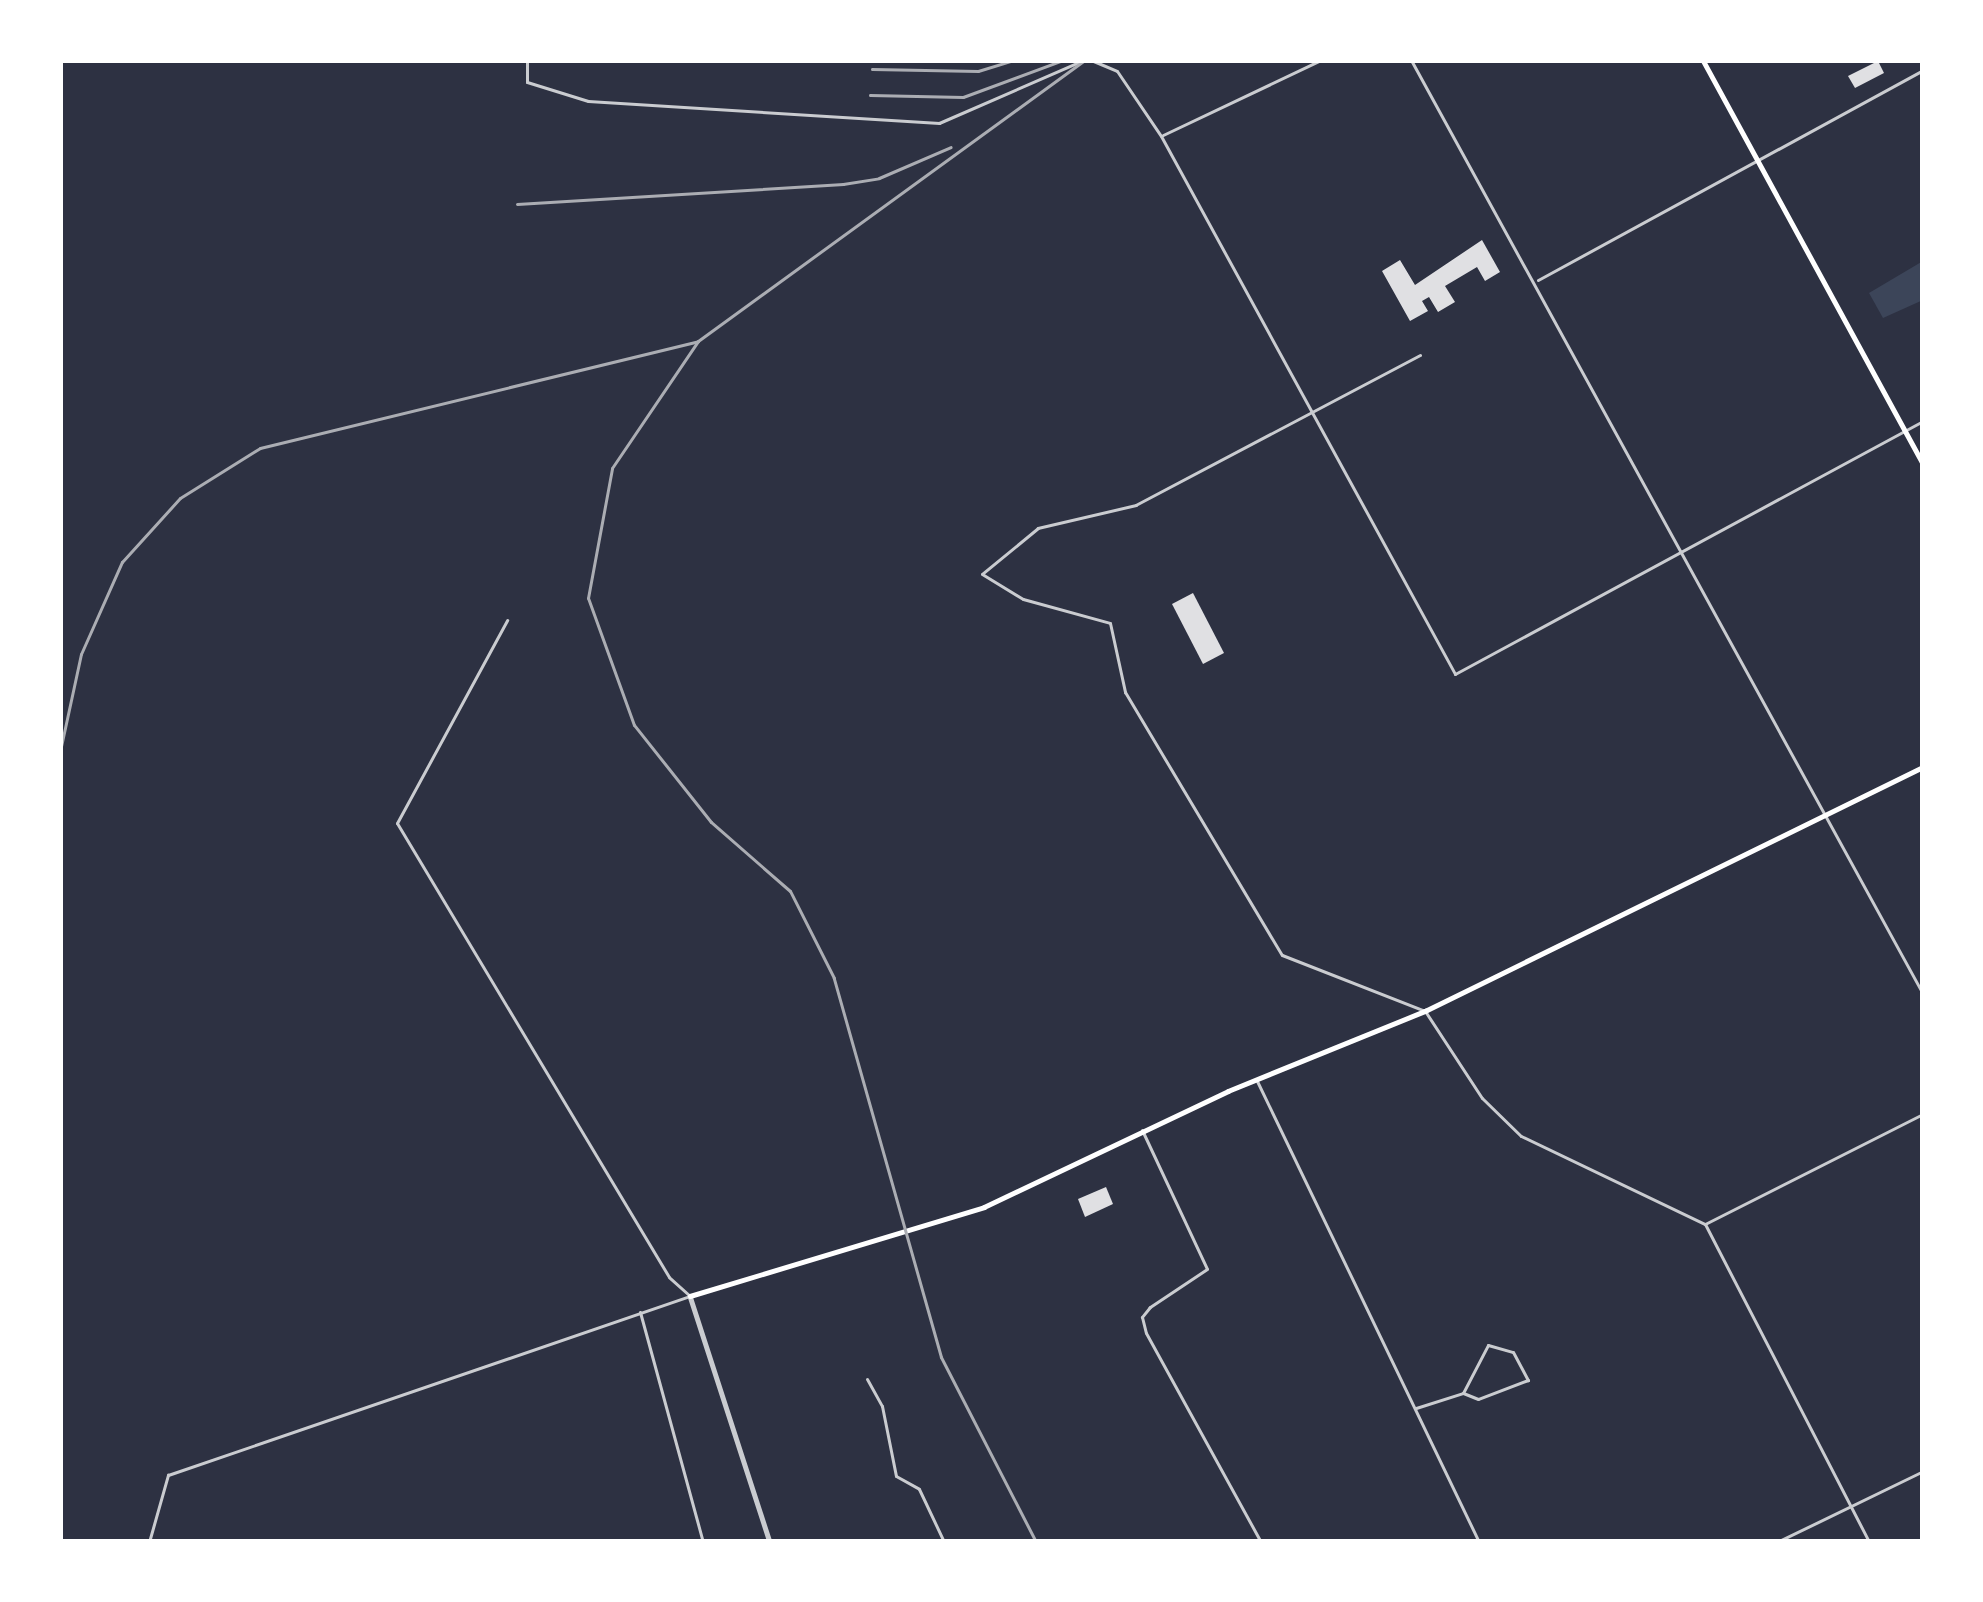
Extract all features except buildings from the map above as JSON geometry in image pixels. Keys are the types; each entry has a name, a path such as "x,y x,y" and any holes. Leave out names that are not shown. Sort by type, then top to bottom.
{"main road":[{"path":"1703,60 1923,463"},
{"path":"690,1296 984,1207 1256,1079 1425,1011 1923,767"}],"street":[{"path":"527,60 527,82 588,101 939,123 1087,60 1117,70 1161,136 1455,674 1923,421"},
{"path":"1161,136 1322,60"},
{"path":"1411,60 1923,994"},
{"path":"1536,281 1923,70"},
{"path":"1420,355 1136,505 1038,528 982,574 1023,598 1110,623 1125,692 1282,955 1425,1011 1482,1098 1521,1136 1705,1224 1869,1542"},
{"path":"507,620 397,823 669,1277 690,1296 770,1542"},
{"path":"1256,1079 1479,1542"},
{"path":"1705,1224 1923,1114"},
{"path":"1142,1130 1207,1269 1150,1306 1142,1317 1146,1333 1261,1542"},
{"path":"149,1542 168,1475 690,1296"},
{"path":"640,1312 703,1542"},
{"path":"1414,1409 1463,1393 1478,1399 1528,1380 1514,1352 1488,1345 1463,1393"},
{"path":"867,1379 882,1406 896,1475 919,1489 944,1542"},
{"path":"1777,1542 1923,1471"}],"shaded area":[{"path":"1923,261 1923,300 1883,318 1869,293"}],"railway":[{"path":"872,69 978,71 1013,60"},
{"path":"870,95 963,97 1063,60"},
{"path":"1036,1542 941,1357 834,978 790,891 711,822 634,725 588,598 612,468 698,341 1085,60"},
{"path":"517,204 843,184 879,178 951,147"},
{"path":"60,751 81,654 122,562 180,498 260,448 698,341"}]}
